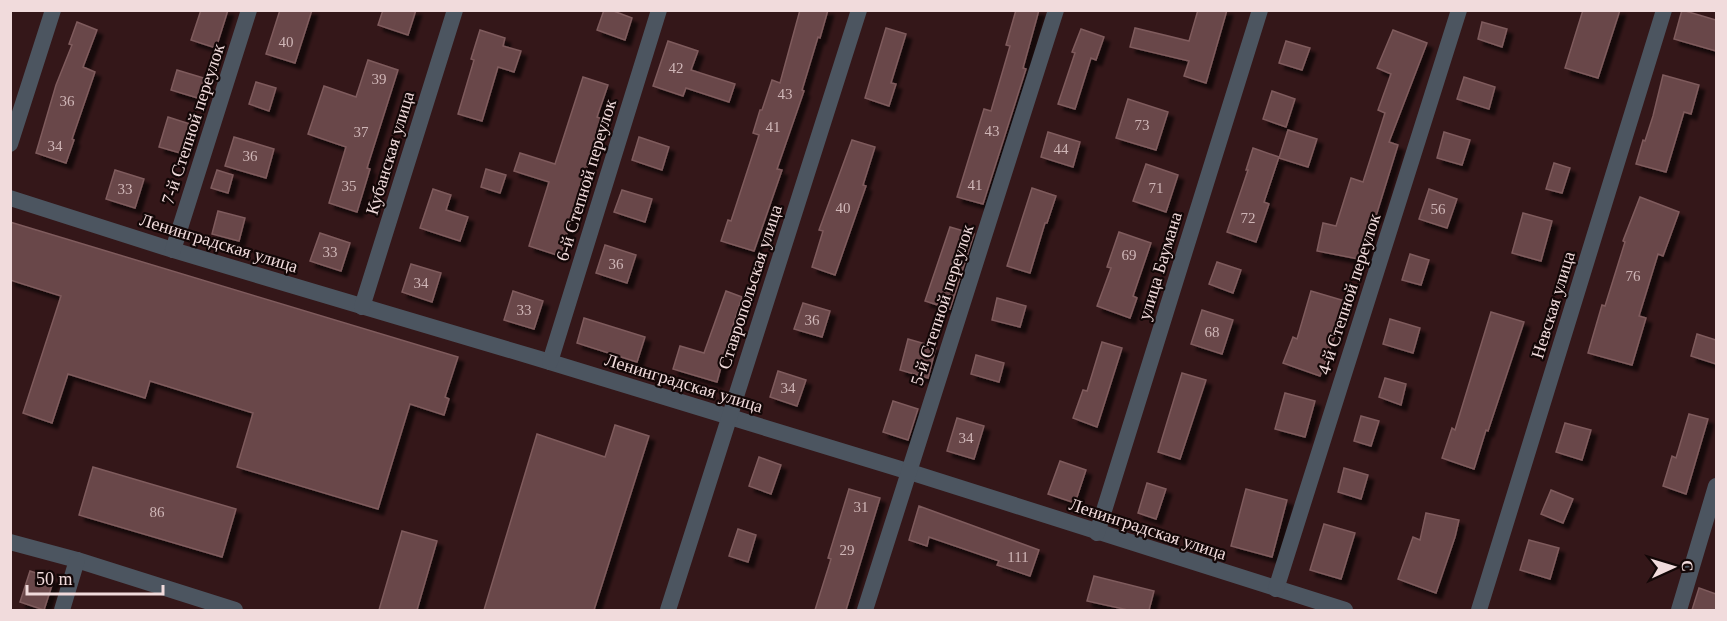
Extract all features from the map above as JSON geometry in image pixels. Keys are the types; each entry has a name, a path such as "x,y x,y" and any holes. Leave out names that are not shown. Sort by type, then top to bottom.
{"street":[{"path":"10,144 53,10"},
{"name":"7-й Степной переулок","path":"173,250 249,10"},
{"name":"Кубанская улица","path":"363,307 455,10"},
{"name":"6-й Степной переулок","path":"550,362 659,10"},
{"name":"Ставропольская улица","path":"668,610 859,10"},
{"name":"5-й Степной переулок","path":"865,610 1056,10"},
{"name":"улица Баумана","path":"1096,533 1260,10"},
{"name":"4-й Степной переулок","path":"1276,590 1459,10"},
{"name":"Невская улица","path":"1479,610 1664,10"},
{"name":"Ленинградская улица","path":"10,198 173,250 910,472 1344,610"},
{"path":"1679,610 1716,486"},
{"path":"10,542 77,560 235,610"},
{"path":"62,610 77,560"}],"building":[{"path":"201,10 228,10 216,48 191,40"},
{"path":"280,10 312,10 295,63 266,54"},
{"path":"383,10 416,10 408,35 378,25"},
{"path":"604,10 611,10 632,18 625,40 597,30"},
{"path":"800,10 828,10 802,90 804,91 777,169 782,170 754,251 721,241 728,220 731,221 759,135 753,133 760,110 762,110 772,80 780,83"},
{"path":"1016,10 1039,10 1023,68 1026,69 983,204 957,197 984,109 991,111 1010,46 1006,45"},
{"path":"1198,10 1227,10 1206,83 1184,76 1189,61 1130,47 1135,28 1189,41"},
{"path":"1583,10 1620,10 1598,78 1565,68"},
{"path":"1682,10 1716,20 1716,51 1674,39"},
{"path":"77,22 97,30 83,67 95,72 66,163 36,153 56,85 72,45 69,44"},
{"path":"1482,22 1507,29 1502,47 1478,39"},
{"path":"886,28 906,34 891,83 896,84 889,106 865,98"},
{"path":"1081,29 1104,37 1096,60 1091,58 1075,109 1058,104 1075,53 1072,52"},
{"path":"480,30 505,38 503,46 521,51 514,72 498,67 482,121 458,114"},
{"path":"1393,30 1427,43 1389,142 1398,145 1376,216 1373,215 1364,260 1317,251 1323,223 1336,226 1351,178 1363,182 1385,113 1378,110 1391,74 1377,68"},
{"path":"668,41 698,51 691,70 735,84 729,102 686,88 683,96 653,86"},
{"path":"1286,41 1310,48 1302,70 1279,63"},
{"path":"368,60 398,70 367,168 370,169 357,212 329,203 346,147 308,134 324,86 356,97"},
{"path":"177,70 207,79 201,99 171,90"},
{"path":"1663,75 1699,85 1691,114 1684,112 1666,172 1636,164 1653,116"},
{"path":"583,77 608,85 597,117 602,119 560,256 529,246 549,182 514,171 520,153 555,164"},
{"path":"1464,77 1495,87 1489,109 1457,99"},
{"path":"256,82 276,88 269,111 249,104"},
{"path":"1272,91 1295,99 1286,127 1263,119"},
{"path":"1128,99 1168,112 1156,150 1116,138"},
{"path":"168,117 193,125 184,154 159,147"},
{"path":"1288,130 1317,139 1308,167 1279,158"},
{"path":"1048,132 1080,142 1073,167 1041,157"},
{"path":"1444,132 1470,140 1462,165 1437,158"},
{"path":"234,137 274,149 266,178 225,166"},
{"path":"639,137 669,147 662,170 632,160"},
{"path":"852,140 875,147 863,185 866,186 835,275 812,267 823,231 819,230"},
{"path":"1253,148 1279,157 1264,202 1269,204 1256,242 1227,232"},
{"path":"1554,163 1570,168 1562,193 1546,189"},
{"path":"1146,164 1178,175 1166,212 1133,201"},
{"path":"486,169 506,175 500,193 481,187"},
{"path":"115,170 144,179 135,208 106,199"},
{"path":"217,170 233,175 228,193 211,188"},
{"path":"1032,188 1056,196 1030,273 1007,266"},
{"path":"433,189 451,195 446,210 468,217 460,241 420,228"},
{"path":"1429,189 1457,199 1447,228 1419,219"},
{"path":"622,190 652,199 645,222 614,212"},
{"path":"1640,197 1679,212 1663,256 1658,254 1639,316 1646,318 1632,365 1588,353 1602,305 1605,306 1625,242 1623,241"},
{"path":"218,211 245,218 239,241 212,234"},
{"path":"1523,213 1552,221 1541,261 1512,253"},
{"path":"10,222 458,357 445,397 449,399 444,415 410,404 378,509 237,467 253,413 150,381 145,398 68,374 52,423 23,413 61,296 10,280"},
{"path":"950,227 974,234 950,309 925,301"},
{"path":"1119,232 1151,243 1133,296 1137,298 1130,318 1097,306 1111,268 1107,267"},
{"path":"320,233 350,243 341,271 310,261"},
{"path":"605,245 636,255 627,283 596,273"},
{"path":"1410,254 1429,260 1421,285 1402,280"},
{"path":"1217,262 1241,270 1233,293 1209,284"},
{"path":"411,264 441,273 432,302 402,292"},
{"path":"513,291 543,301 534,329 504,320"},
{"path":"726,291 742,297 717,382 673,369 680,346 704,353"},
{"path":"1311,291 1345,301 1320,376 1283,363 1293,337 1297,339"},
{"path":"997,298 1026,306 1020,327 992,320"},
{"path":"803,303 830,311 822,337 794,329"},
{"path":"1202,310 1233,320 1222,354 1191,344"},
{"path":"1491,312 1524,322 1474,469 1442,458 1452,428 1455,430"},
{"path":"584,318 645,337 637,362 577,343"},
{"path":"1390,319 1420,328 1413,353 1383,344"},
{"path":"1697,334 1716,340 1716,364 1691,356"},
{"path":"908,339 936,347 928,378 900,370"},
{"path":"1102,342 1122,348 1097,427 1073,418 1083,390 1087,391"},
{"path":"976,355 1004,363 999,382 971,374"},
{"path":"778,371 806,380 797,406 770,397"},
{"path":"1182,373 1206,380 1180,459 1158,452"},
{"path":"1385,378 1406,384 1401,405 1379,397"},
{"path":"1285,393 1315,401 1305,437 1275,429"},
{"path":"893,401 918,409 908,440 883,432"},
{"path":"1689,414 1708,419 1686,494 1663,486 1672,456 1676,458"},
{"path":"1361,416 1379,421 1371,446 1354,441"},
{"path":"957,418 984,426 974,459 947,451"},
{"path":"1565,423 1591,430 1582,460 1556,452"},
{"path":"615,425 649,436 594,610 484,610 537,434 605,457"},
{"path":"759,457 781,465 771,494 749,486"},
{"path":"1060,461 1086,470 1075,503 1048,494"},
{"path":"93,467 236,509 222,557 79,515"},
{"path":"1344,468 1368,475 1361,499 1338,492"},
{"path":"1147,483 1166,489 1156,519 1138,513"},
{"path":"849,489 880,498 846,610 815,610 831,559 828,558"},
{"path":"1246,489 1287,500 1272,557 1231,546"},
{"path":"1551,490 1573,499 1563,523 1541,514"},
{"path":"919,506 1039,550 1030,576 997,565 999,561 929,537 927,546 909,540"},
{"path":"1426,513 1459,520 1436,593 1398,579 1413,537 1420,540"},
{"path":"1324,524 1355,533 1341,579 1310,570"},
{"path":"738,529 756,535 748,562 729,556"},
{"path":"402,531 437,541 417,610 379,610"},
{"path":"1529,540 1559,548 1550,579 1520,570"},
{"path":"30,571 54,579 44,610 20,602"},
{"path":"1094,576 1154,591 1149,610 1128,610 1087,601"},
{"path":"1699,588 1716,594 1716,610 1692,610"}]}
